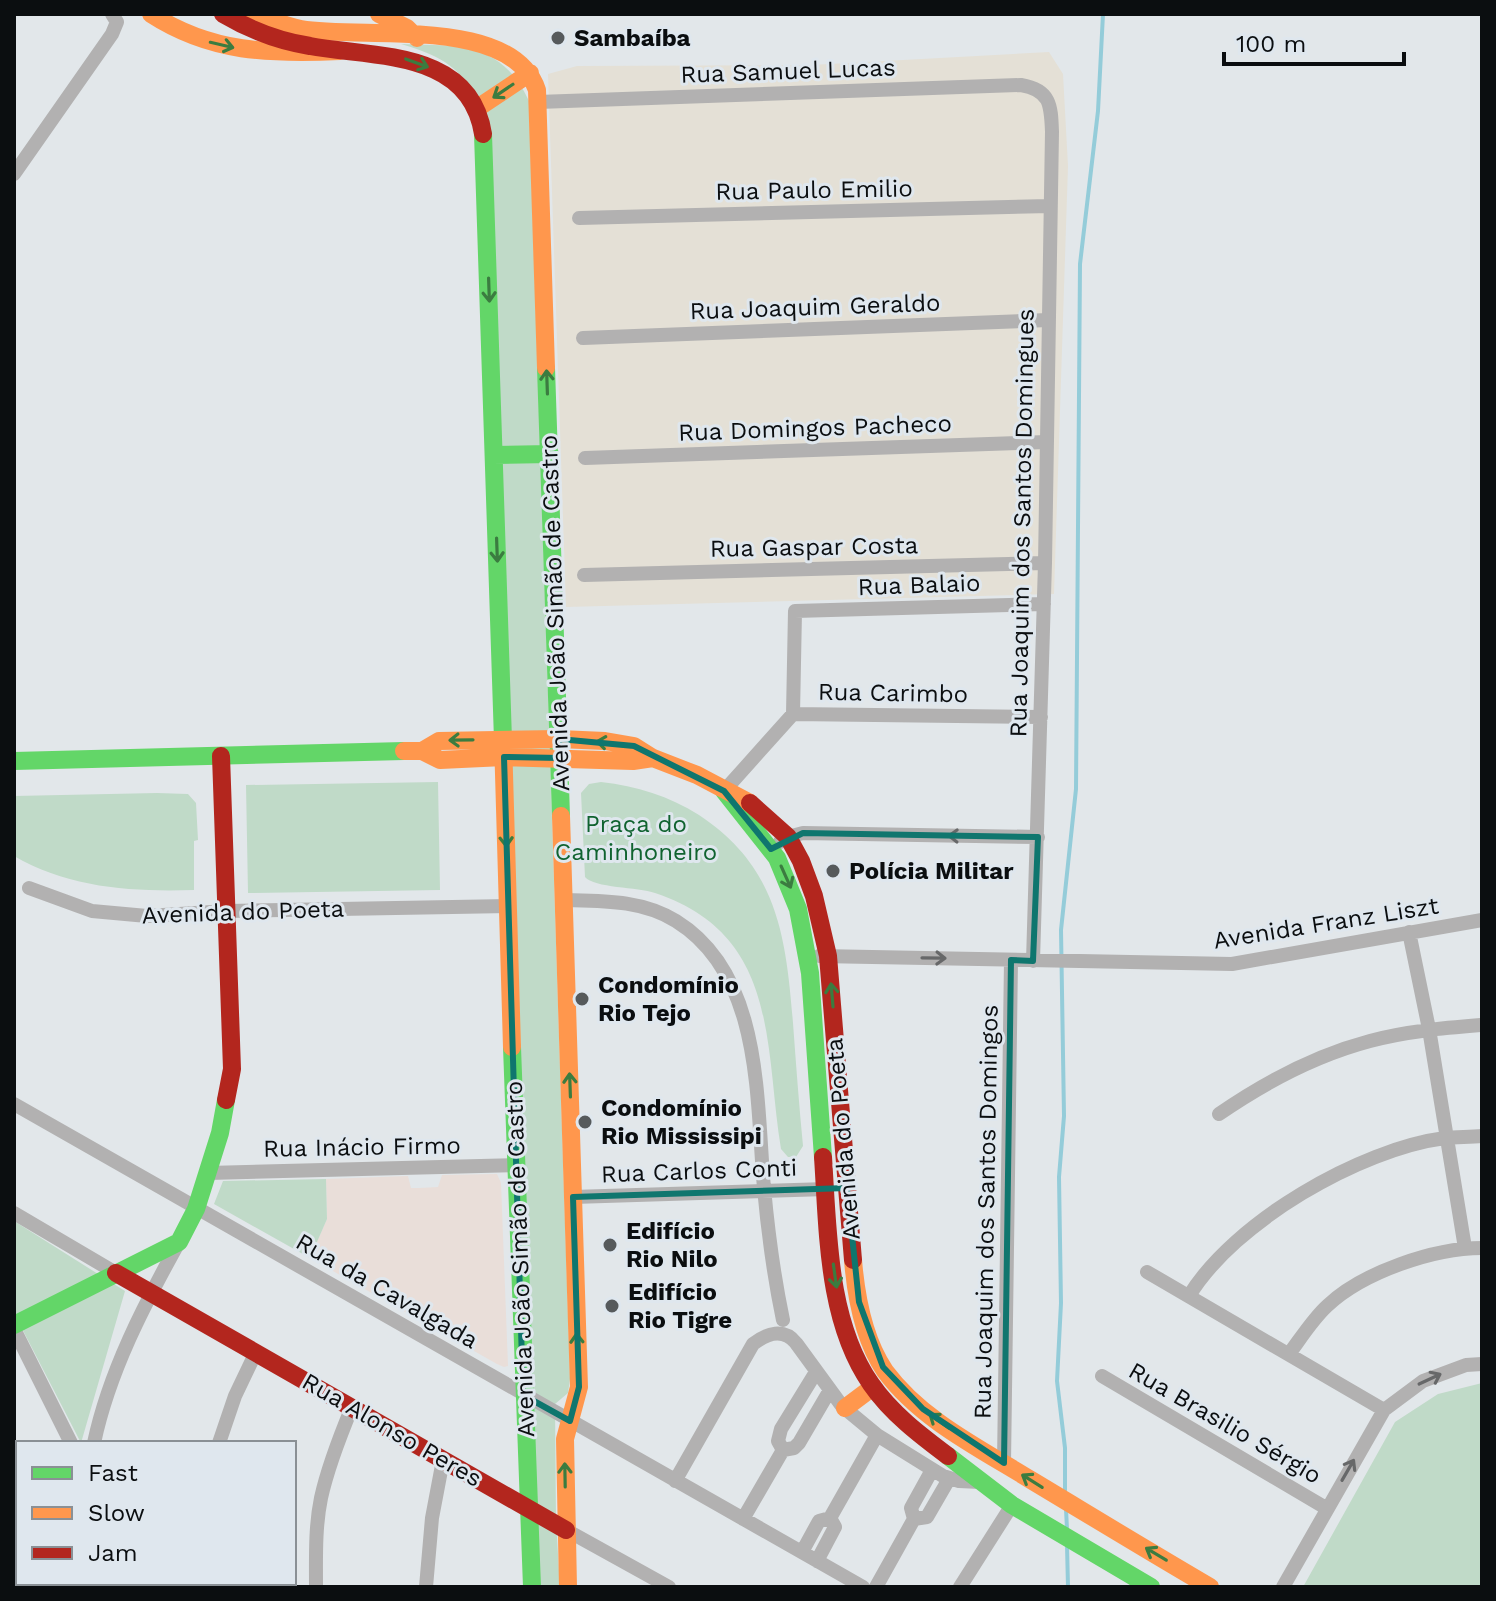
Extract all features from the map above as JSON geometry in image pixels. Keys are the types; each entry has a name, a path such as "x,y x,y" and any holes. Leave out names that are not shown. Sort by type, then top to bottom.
{"main road":[{"path":"151,14 176,31 227,46 266,52 340,51"},
{"name":"Avenida João Simão de Castro","path":"223,14 255,32 340,51 384,54 427,66 446,75 461,88 476,109 485,152 523,1395 532,1587"},
{"path":"254,14 300,29 463,39 488,44 505,51 530,73 476,109"},
{"path":"379,14 407,28 417,38"},
{"name":"Avenida João Simão de Castro","path":"530,73 535,80 538,102 579,1387 565,1439 568,1587"},
{"path":"494,455 550,454"},
{"name":"Avenida do Poeta","path":"14,761 422,751 439,741 504,748 560,749 633,761 653,758 746,799 788,837 814,896 828,956 854,1278 866,1329 883,1367 902,1390 942,1424 1059,1498 1210,1587"},
{"path":"14,1327 179,1242 196,1209 220,1133 232,1069 221,756"},
{"name":"Avenida do Poeta","path":"724,791 737,811 771,849 796,900 807,956 830,1245 840,1311 853,1351 873,1387 912,1429 1012,1505 1151,1587"},
{"name":"Rua Alonso Peres","path":"116,1273 566,1530"},
{"path":"845,1408 873,1387"},
{"path":"1113,1564 1127,1537"}],"street":[{"path":"14,174 18,162 112,34 117,22 112,14"},
{"name":"Rua Samuel Lucas","path":"538,102 1021,85 1040,89"},
{"name":"Rua Joaquim dos Santos Domingues","path":"1037,961 1051,109 1040,89"},
{"name":"Rua Paulo Emilio","path":"579,218 1050,206"},
{"name":"Rua Joaquim Geraldo","path":"583,338 1048,320"},
{"name":"Rua Domingos Pacheco","path":"585,458 1047,442"},
{"name":"Rua Gaspar Costa","path":"584,575 1045,563"},
{"name":"Rua Balaio","path":"793,714 795,611 1044,604"},
{"path":"724,791 793,714"},
{"name":"Rua Carimbo","path":"793,714 1041,717"},
{"path":"771,849 788,837 803,833 1038,837"},
{"name":"Avenida do Poeta","path":"29,888 92,911 147,916 227,911 509,906"},
{"path":"564,900 620,901 647,909 676,921 700,941 717,961 742,1013 751,1053 764,1192 783,1320"},
{"name":"Avenida Franz Liszt","path":"807,956 1232,964 1482,920"},
{"path":"1409,932 1429,1029 1465,1248"},
{"name":"Rua Joaquim dos Santos Domingos","path":"1004,1463 1011,960"},
{"path":"1219,1114 1256,1088 1370,1041 1429,1029 1482,1025"},
{"name":"Rua da Cavalgada","path":"14,1104 863,1587"},
{"path":"1189,1296 1240,1238 1312,1187 1365,1162 1417,1144 1445,1138 1482,1136"},
{"name":"Rua Inácio Firmo","path":"208,1173 517,1165"},
{"name":"Rua Carlos Conti","path":"573,1197 827,1189"},
{"path":"14,1213 116,1273"},
{"path":"95,1441 114,1375 150,1294 179,1242"},
{"path":"1289,1354 1329,1304 1359,1283 1401,1264 1465,1248 1482,1248"},
{"path":"1147,1272 1384,1410"},
{"path":"14,1327 70,1441"},
{"path":"675,1481 753,1344 775,1333 791,1336 845,1408 877,1435 949,1479 980,1482"},
{"path":"220,1441 235,1396 256,1352"},
{"path":"1283,1587 1384,1410 1423,1381 1466,1365 1482,1364"},
{"path":"783,1450 778,1441 781,1429 816,1372"},
{"name":"Rua Brasilio Sérgio","path":"1102,1376 1326,1508"},
{"path":"743,1519 783,1450 794,1448 799,1443 830,1390"},
{"path":"316,1587 321,1498 332,1457 352,1407"},
{"path":"802,1552 819,1521 830,1518 877,1435"},
{"path":"426,1587 432,1518 443,1460"},
{"path":"876,1587 914,1519 911,1508 932,1470"},
{"path":"914,1519 927,1517 949,1479"},
{"path":"960,1587 1012,1505"},
{"path":"817,1561 835,1527 830,1518"},
{"name":"Rua Alonso Peres","path":"566,1530 669,1587"},
{"path":"14,1581 17,1587"}],"highlighted area":[{"path":"559,739 634,746 724,791 771,849 803,833 1038,837 1033,961 1011,960 1004,1463 923,1409 883,1367 859,1302 847,1188 573,1197 579,1387 570,1421 523,1395 504,757 560,758"}],"shaded area":[{"path":"1049,52 1063,74 1068,166 1054,594 566,607 548,74 577,66 811,65"},
{"path":"497,1174 501,1183 508,1366 497,1364 310,1258 327,1219 326,1179 408,1176 411,1188 419,1188 438,1187 442,1175"}],"green space":[{"path":"401,44 459,47 491,57 518,81 529,101 570,1379 568,1393 555,1404 560,1587 539,1587 484,105 449,65"},
{"path":"438,782 440,890 248,893 246,785"},
{"name":"Praça do Caminhoneiro","path":"601,782 652,793 699,815 725,835 746,857 762,881 781,933 790,992 803,1146 796,1157 788,1157 781,1149 767,1033 758,998 745,965 725,936 696,912 655,893 597,883 585,877 581,793 589,784"},
{"path":"188,794 196,803 198,840 194,841 194,890 101,886 57,875 14,856 14,796"},
{"path":"326,1179 327,1219 310,1258 214,1204 223,1181"},
{"path":"14,1221 125,1291 82,1441 80,1441 14,1313"},
{"path":"1482,1383 1482,1587 1303,1587 1395,1422 1438,1394"}],"waterway":[{"path":"1065,1493 1065,1448 1057,1381 1061,1303 1059,1177 1064,1116 1061,930 1076,789 1080,264 1098,111 1103,14"},
{"path":"1066,1509 1067,1529"},
{"path":"1067,1545 1068,1587"}],"traffic: fast":[{"path":"483,134 503,740"},
{"path":"546,368 561,816"},
{"path":"494,455 550,454"},
{"path":"14,761 404,751"},
{"path":"724,791 777,858 798,909 810,973 823,1157"},
{"path":"512,1047 532,1587"},
{"path":"14,1325 179,1242 196,1209 220,1133 226,1100"},
{"path":"948,1456 1012,1505 1151,1587"}],"traffic: slow":[{"path":"151,14 173,27 219,44 265,51 340,51"},
{"path":"254,14 301,29 397,33 468,41 499,50 522,66 537,90 546,368"},
{"path":"379,14 407,28 417,38"},
{"path":"476,109 530,73"},
{"path":"503,740 512,1047"},
{"path":"422,751 439,741 605,741 634,746 750,803"},
{"path":"404,751 422,751 440,760 504,757 633,761 653,758"},
{"path":"561,816 579,1387 565,1439 568,1587"},
{"path":"853,1260 859,1303 872,1346 885,1371 916,1404 972,1445 1210,1587"},
{"path":"845,1408 873,1387"}],"traffic: jam":[{"path":"223,14 254,30 287,41 389,57 439,72 459,86 474,106 483,134"},
{"path":"221,756 232,1069 226,1100"},
{"path":"750,803 788,837 801,861 814,896 828,956 853,1260"},
{"path":"823,1157 832,1275 846,1332 857,1359 888,1405 948,1456"},
{"path":"116,1273 566,1530"}],"place":[{"name":"Sambaíba","path":"558,38"},
{"name":"Polícia Militar","path":"833,871"},
{"name":"Condomínio Rio Tejo","path":"582,999"},
{"name":"Condomínio Rio Mississipi","path":"585,1122"},
{"name":"Edifício Rio Nilo","path":"610,1245"},
{"name":"Edifício Rio Tigre","path":"612,1306"}]}
